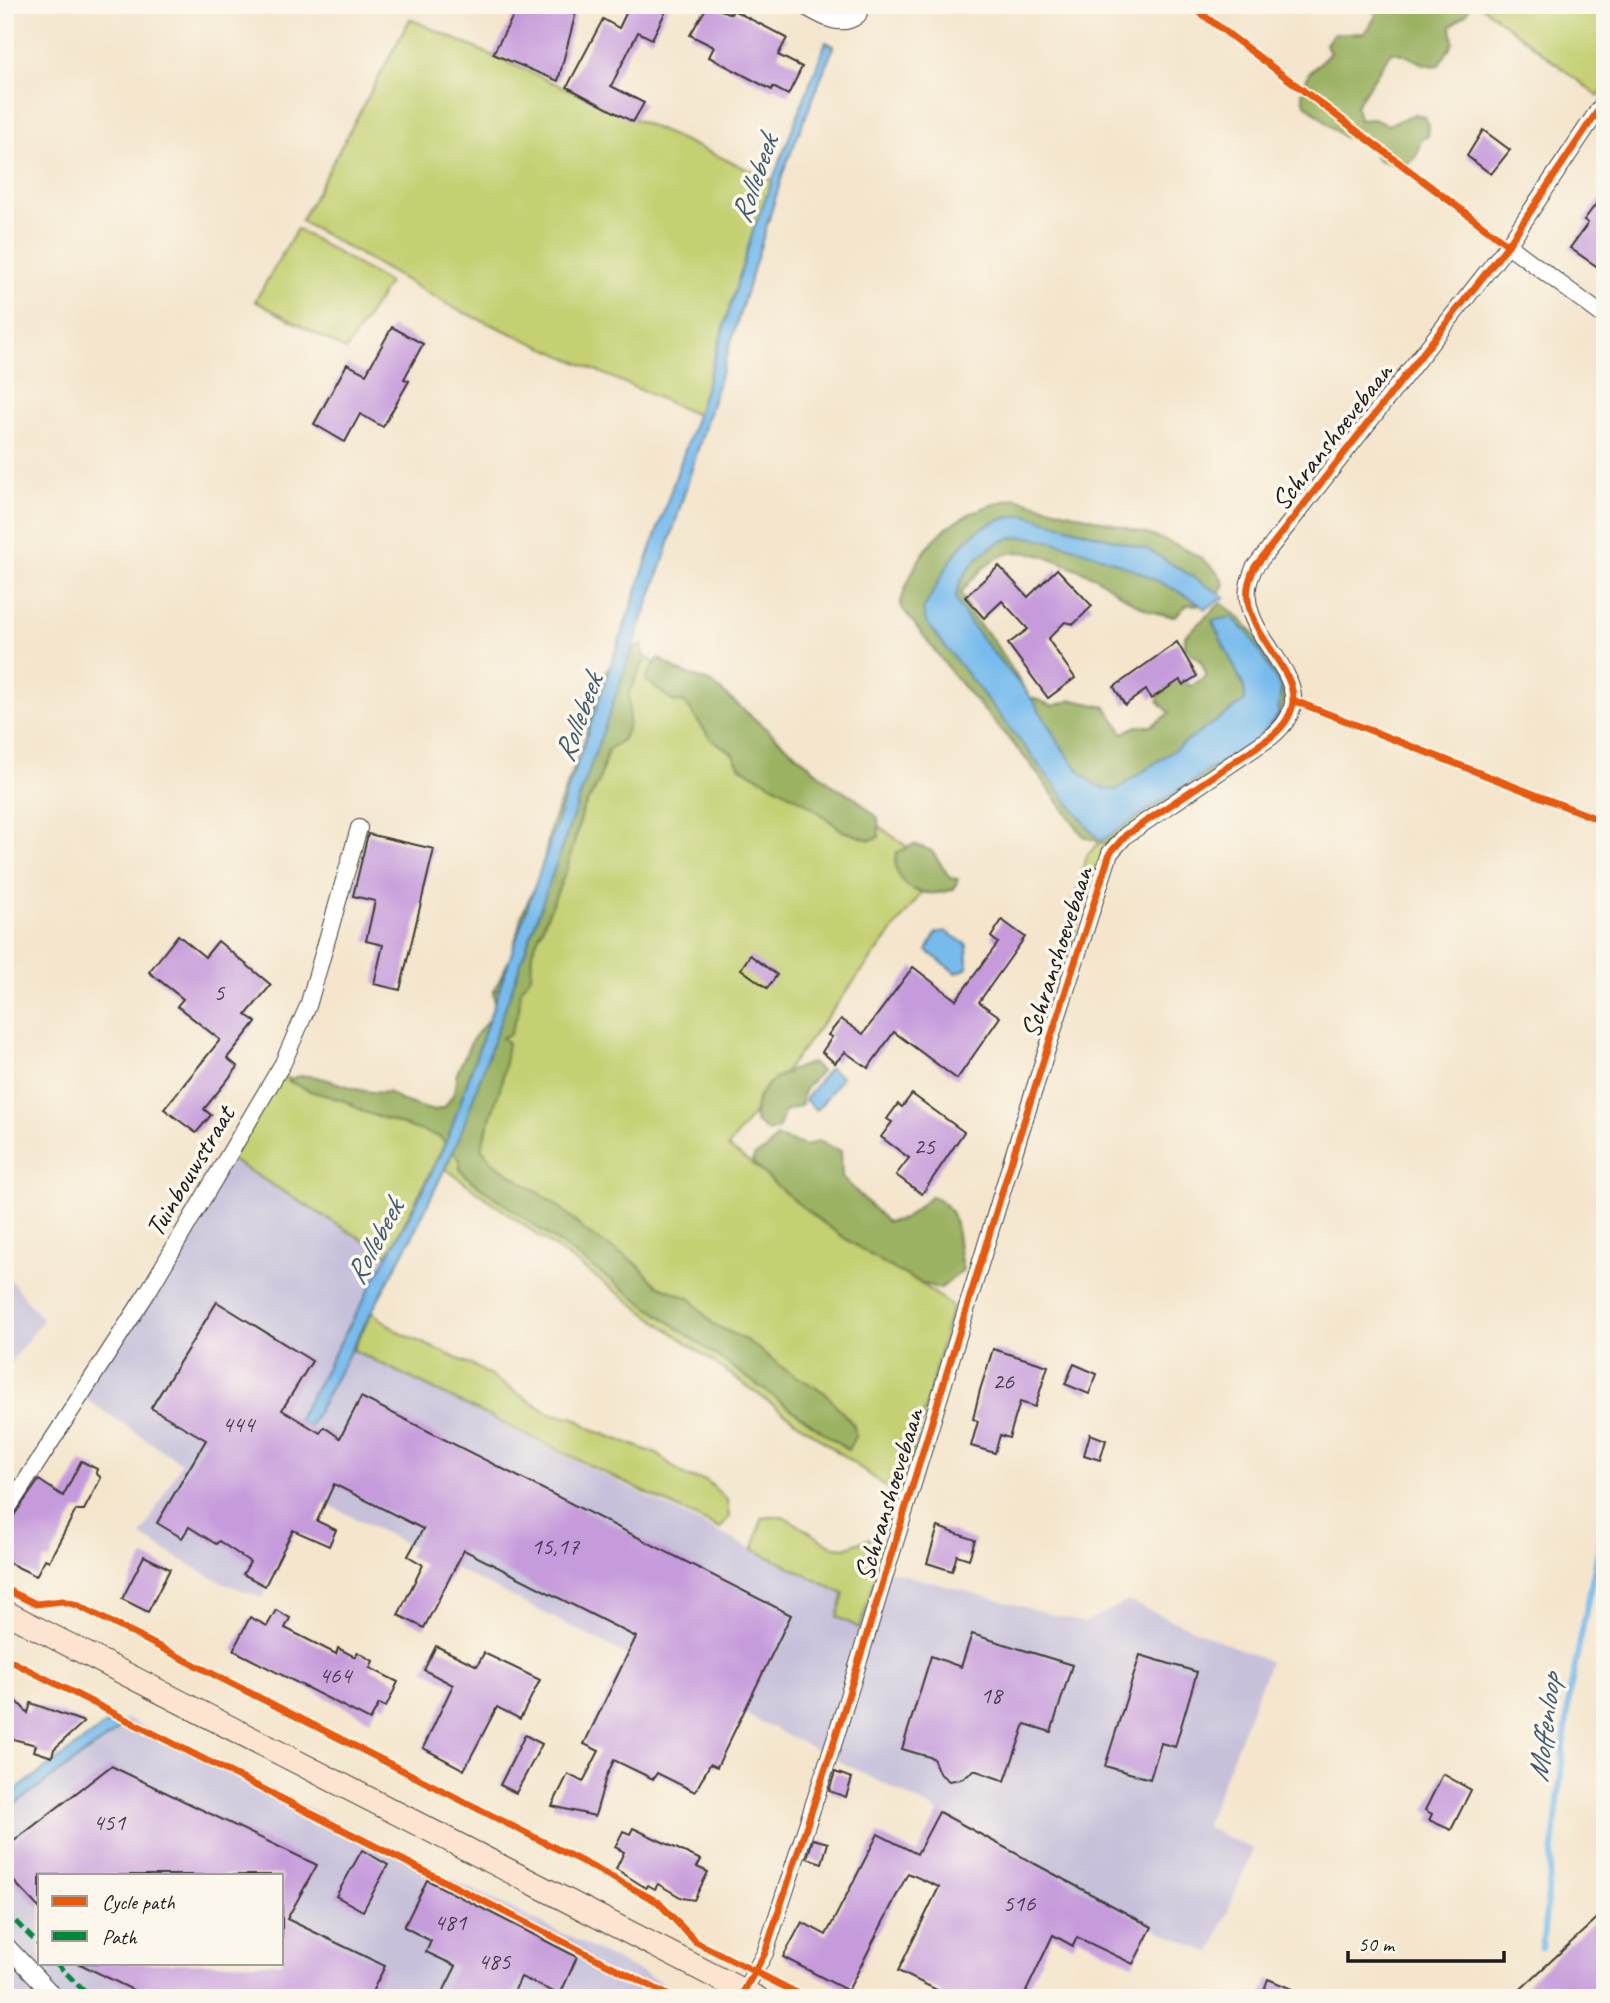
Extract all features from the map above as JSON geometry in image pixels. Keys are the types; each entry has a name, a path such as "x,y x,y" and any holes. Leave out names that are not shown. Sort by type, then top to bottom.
{"main road":[{"path":"5,1612 747,1995"}],"street":[{"path":"802,5 836,22 852,20 860,10"},
{"name":"Schranshoevebaan","path":"747,1995 765,1953 827,1764 1110,853 1126,835 1271,737 1290,718 1295,701 1293,691 1248,601 1248,584 1254,568 1508,245 1605,100"},
{"path":"1508,245 1605,317"},
{"name":"Tuinbouwstraat","path":"5,1513 149,1290 283,1063 308,1006 359,828"},
{"path":"5,1944 56,1998"}],"shaded area":[{"path":"228,1158 388,1255 340,1343 874,1610 887,1570 1084,1623 1128,1601 1270,1662 1205,1827 1253,1849 1211,1953 1161,1932 920,1802 313,1497 262,1598 214,1579 141,1536 181,1463 80,1395"},
{"path":"5,1273 43,1320 5,1370"},
{"path":"126,1718 693,1998 5,1998 5,1806"}],"green space":[{"path":"1372,5 1468,5 1468,12 1451,26 1453,43 1439,65 1427,65 1391,52 1356,106 1359,120 1373,119 1388,125 1415,114 1425,117 1429,125 1428,136 1421,139 1417,154 1408,163 1377,160 1373,147 1359,135 1343,137 1305,104 1302,93 1309,73 1330,53 1326,44 1333,34 1365,33 1376,16"},
{"path":"1480,5 1605,5 1605,85 1598,96"},
{"path":"410,19 772,180 697,415 456,309 301,221"},
{"path":"297,229 389,283 346,350 255,301"},
{"path":"1016,498 1163,540 1191,552 1212,567 1224,584 1213,604 1187,605 1175,616 1163,615 1142,607 1093,576 1050,558 1020,552 996,559 973,578 961,593 972,617 992,639 1030,697 1053,706 1073,700 1106,707 1123,733 1137,726 1151,726 1170,713 1158,701 1159,679 1163,676 1192,686 1207,675 1201,662 1185,647 1185,636 1221,603 1255,635 1276,664 1282,680 1285,694 1283,708 1273,723 1255,740 1203,780 1105,844 1084,837 1028,761 955,677 900,605 917,563 941,533 973,512"},
{"path":"642,645 644,661 629,693 629,724 623,739 608,750 598,784 583,810 567,869 532,952 531,975 521,990 519,1010 510,1034 502,1038 508,1043 502,1082 481,1148 494,1163 561,1208 585,1231 636,1263 657,1285 691,1299 713,1324 748,1341 787,1371 824,1392 853,1424 856,1435 848,1450 468,1178 460,1169 460,1160 440,1137 364,1112 345,1101 310,1091 288,1081 310,1076 375,1093 388,1092 400,1100 433,1111 445,1107 454,1093 457,1073 472,1040 496,1010 493,993 512,954 522,914 542,871 551,826 584,742 601,676 620,655"},
{"path":"633,647 939,870 728,1147 952,1306 902,1498 446,1169"},
{"path":"659,658 679,671 712,683 836,788 853,796 878,818 879,837 870,840 843,831 806,803 740,767 732,753 710,738 685,703 672,701 645,679"},
{"path":"1102,840 1107,843 1087,890 1065,964 1058,959 1087,855"},
{"path":"914,844 932,851 950,878 958,879 954,889 922,892 905,884 896,866 896,853"},
{"path":"812,1063 821,1071 805,1089 802,1105 785,1111 778,1129 768,1132 755,1121 758,1098 771,1082 780,1076"},
{"path":"277,1074 449,1135 388,1255 228,1158"},
{"path":"777,1137 807,1146 818,1141 841,1151 842,1177 887,1222 904,1219 931,1196 941,1201 949,1208 953,1217 963,1270 940,1289 919,1282 840,1235 789,1196 752,1161 755,1155 766,1150"},
{"path":"372,1312 398,1332 476,1367 551,1414 573,1417 595,1431 657,1454 685,1476 707,1481 727,1500 729,1517 720,1529 353,1350"},
{"path":"783,1516 834,1547 845,1548 873,1537 885,1544 860,1628 837,1617 844,1594 753,1549 762,1518"}],"water":[{"path":"826,42 834,46 784,170 665,556 458,1141 410,1241 309,1427 298,1420 424,1189 449,1135 697,415 754,228"},
{"path":"1026,515 1149,550 1225,597 1205,609 1170,587 1116,563 1038,538 1021,537 999,543 978,558 963,577 956,599 964,613 981,638 1031,698 1076,767 1096,785 1116,790 1245,701 1244,687 1212,621 1232,617 1250,635 1281,688 1278,715 1257,739 1102,840 1095,836 926,622 923,610 951,560 973,534 987,525"},
{"path":"945,931 967,945 968,964 966,969 956,973 927,951 936,933"},
{"path":"829,1068 842,1077 817,1110 805,1100"},
{"path":"112,1720 121,1725 118,1730 5,1811 5,1798"}],"building":[{"path":"519,5 578,5 558,81 493,54"},
{"path":"630,5 669,5 652,39 638,32 611,86 644,103 633,122 567,87 603,19 619,28"},
{"path":"708,5 731,14 733,10 787,38 778,55 802,67 788,95 773,87 772,90 709,57 714,47 690,35"},
{"path":"1483,130 1510,150 1491,174 1467,156"},
{"path":"1605,192 1605,272 1570,248 1588,223 1584,220"},
{"path":"392,327 423,344 404,379 409,381 383,427 360,414 345,442 314,424 347,364 366,374"},
{"path":"999,566 1028,597 1057,569 1092,606 1074,624 1065,622 1048,639 1075,678 1048,698 1008,644 1028,629 1002,601 984,618 965,597"},
{"path":"1177,642 1197,676 1183,685 1180,680 1151,699 1146,690 1125,705 1114,687"},
{"path":"368,834 434,849 400,990 374,984 383,945 366,941 375,901 353,896"},
{"path":"1002,920 1025,937 979,1002 1000,1017 957,1079 894,1032 868,1068 845,1052 835,1063 822,1052 832,1037 828,1035 841,1019 863,1034 913,967 956,1000 998,943 991,937"},
{"path":"178,935 205,957 218,941 271,985 246,1015 256,1022 227,1058 238,1067 204,1109 211,1115 196,1133 164,1109 220,1040 177,1006 183,999 149,972"},
{"path":"750,955 777,975 767,988 741,969"},
{"path":"912,1094 964,1132 922,1194 896,1175 909,1158 881,1137 892,1122 887,1119 898,1104 902,1107"},
{"path":"217,1302 312,1361 282,1410 320,1433 324,1427 340,1438 361,1397 791,1615 717,1767 710,1764 695,1792 657,1773 653,1779 614,1760 606,1777 595,1816 552,1806 568,1774 583,1782 599,1751 584,1744 636,1637 464,1550 424,1628 398,1615 423,1565 408,1556 423,1529 334,1484 317,1521 336,1530 329,1546 293,1530 265,1586 243,1574 250,1562 219,1541 216,1544 189,1527 182,1538 157,1523 206,1440 151,1408"},
{"path":"993,1349 1048,1366 1035,1407 1020,1402 1009,1438 1000,1435 995,1453 971,1446 978,1421 973,1419"},
{"path":"1074,1364 1097,1374 1089,1394 1065,1384"},
{"path":"1090,1434 1106,1440 1100,1460 1084,1455"},
{"path":"81,1461 97,1469 96,1473 101,1478 84,1510 76,1510 49,1561 45,1559 36,1576 5,1561 5,1528 39,1480 63,1496"},
{"path":"938,1527 975,1540 969,1559 957,1555 952,1571 927,1563"},
{"path":"144,1556 170,1569 148,1612 122,1599"},
{"path":"276,1610 290,1618 285,1628 336,1654 338,1648 355,1657 357,1652 373,1661 370,1668 398,1682 386,1707 379,1704 370,1720 233,1650 250,1617 267,1626"},
{"path":"972,1634 1072,1665 1051,1732 1025,1724 1005,1781 974,1770 961,1779 949,1781 939,1773 933,1758 902,1749 931,1656 961,1667"},
{"path":"436,1646 477,1666 484,1653 540,1680 520,1719 497,1707 464,1770 423,1748 453,1685 424,1670"},
{"path":"1140,1655 1197,1672 1175,1747 1161,1743 1150,1779 1105,1766"},
{"path":"5,1689 28,1713 31,1703 84,1722 54,1749 52,1757 34,1751 36,1745 5,1737"},
{"path":"525,1735 542,1744 516,1793 500,1785"},
{"path":"111,1766 317,1865 287,1919 385,1966 369,1998 149,1998 82,1965 284,1965 284,1874 38,1874 38,1907 5,1872 5,1848"},
{"path":"835,1772 852,1778 846,1797 829,1791"},
{"path":"1443,1774 1471,1790 1451,1830 1429,1820 1432,1814 1425,1810"},
{"path":"939,1812 1152,1927 1133,1964 1077,1937 1073,1946 1053,1935 1023,1998 938,1998 941,1992 898,1971 939,1887 908,1873 848,1991 783,1957 802,1922 826,1935 878,1834 917,1854"},
{"path":"633,1828 701,1860 697,1867 708,1872 694,1900 682,1898 658,1884 655,1889 648,1885 646,1888 616,1869 624,1852 615,1847 623,1831 630,1834"},
{"path":"813,1839 828,1843 822,1863 807,1858"},
{"path":"362,1850 388,1865 363,1911 336,1896"},
{"path":"427,1880 577,1957 560,1995 521,1977 511,1998 440,1998 456,1966 426,1952 431,1941 404,1927"},
{"path":"1605,1911 1605,1998 1511,1998"},
{"path":"1268,1979 1313,1998 1261,1998"}],"waterway":[{"name":"Moffenloop","path":"1542,1948 1570,1691 1605,1516"}],"marked path":[{"path":"5,1911 38,1944"},
{"path":"58,1965 91,1998"}],"cycle path":[{"path":"1190,5 1508,245"},
{"path":"740,1998 765,1953 835,1739 1019,1137 1110,853 1126,835 1271,737 1287,719 1293,702 1291,686 1262,636 1248,600 1248,587 1254,568 1508,245 1605,100"},
{"path":"1295,701 1605,822"},
{"path":"5,1589 36,1604 62,1601 77,1605 583,1862 658,1902 696,1942 807,1998"},
{"path":"5,1658 674,1998"}],"water label":[{"name":"Rollebeek","path":"754,179"},
{"name":"Rollebeek","path":"578,718"},
{"name":"Rollebeek","path":"374,1242"}]}
